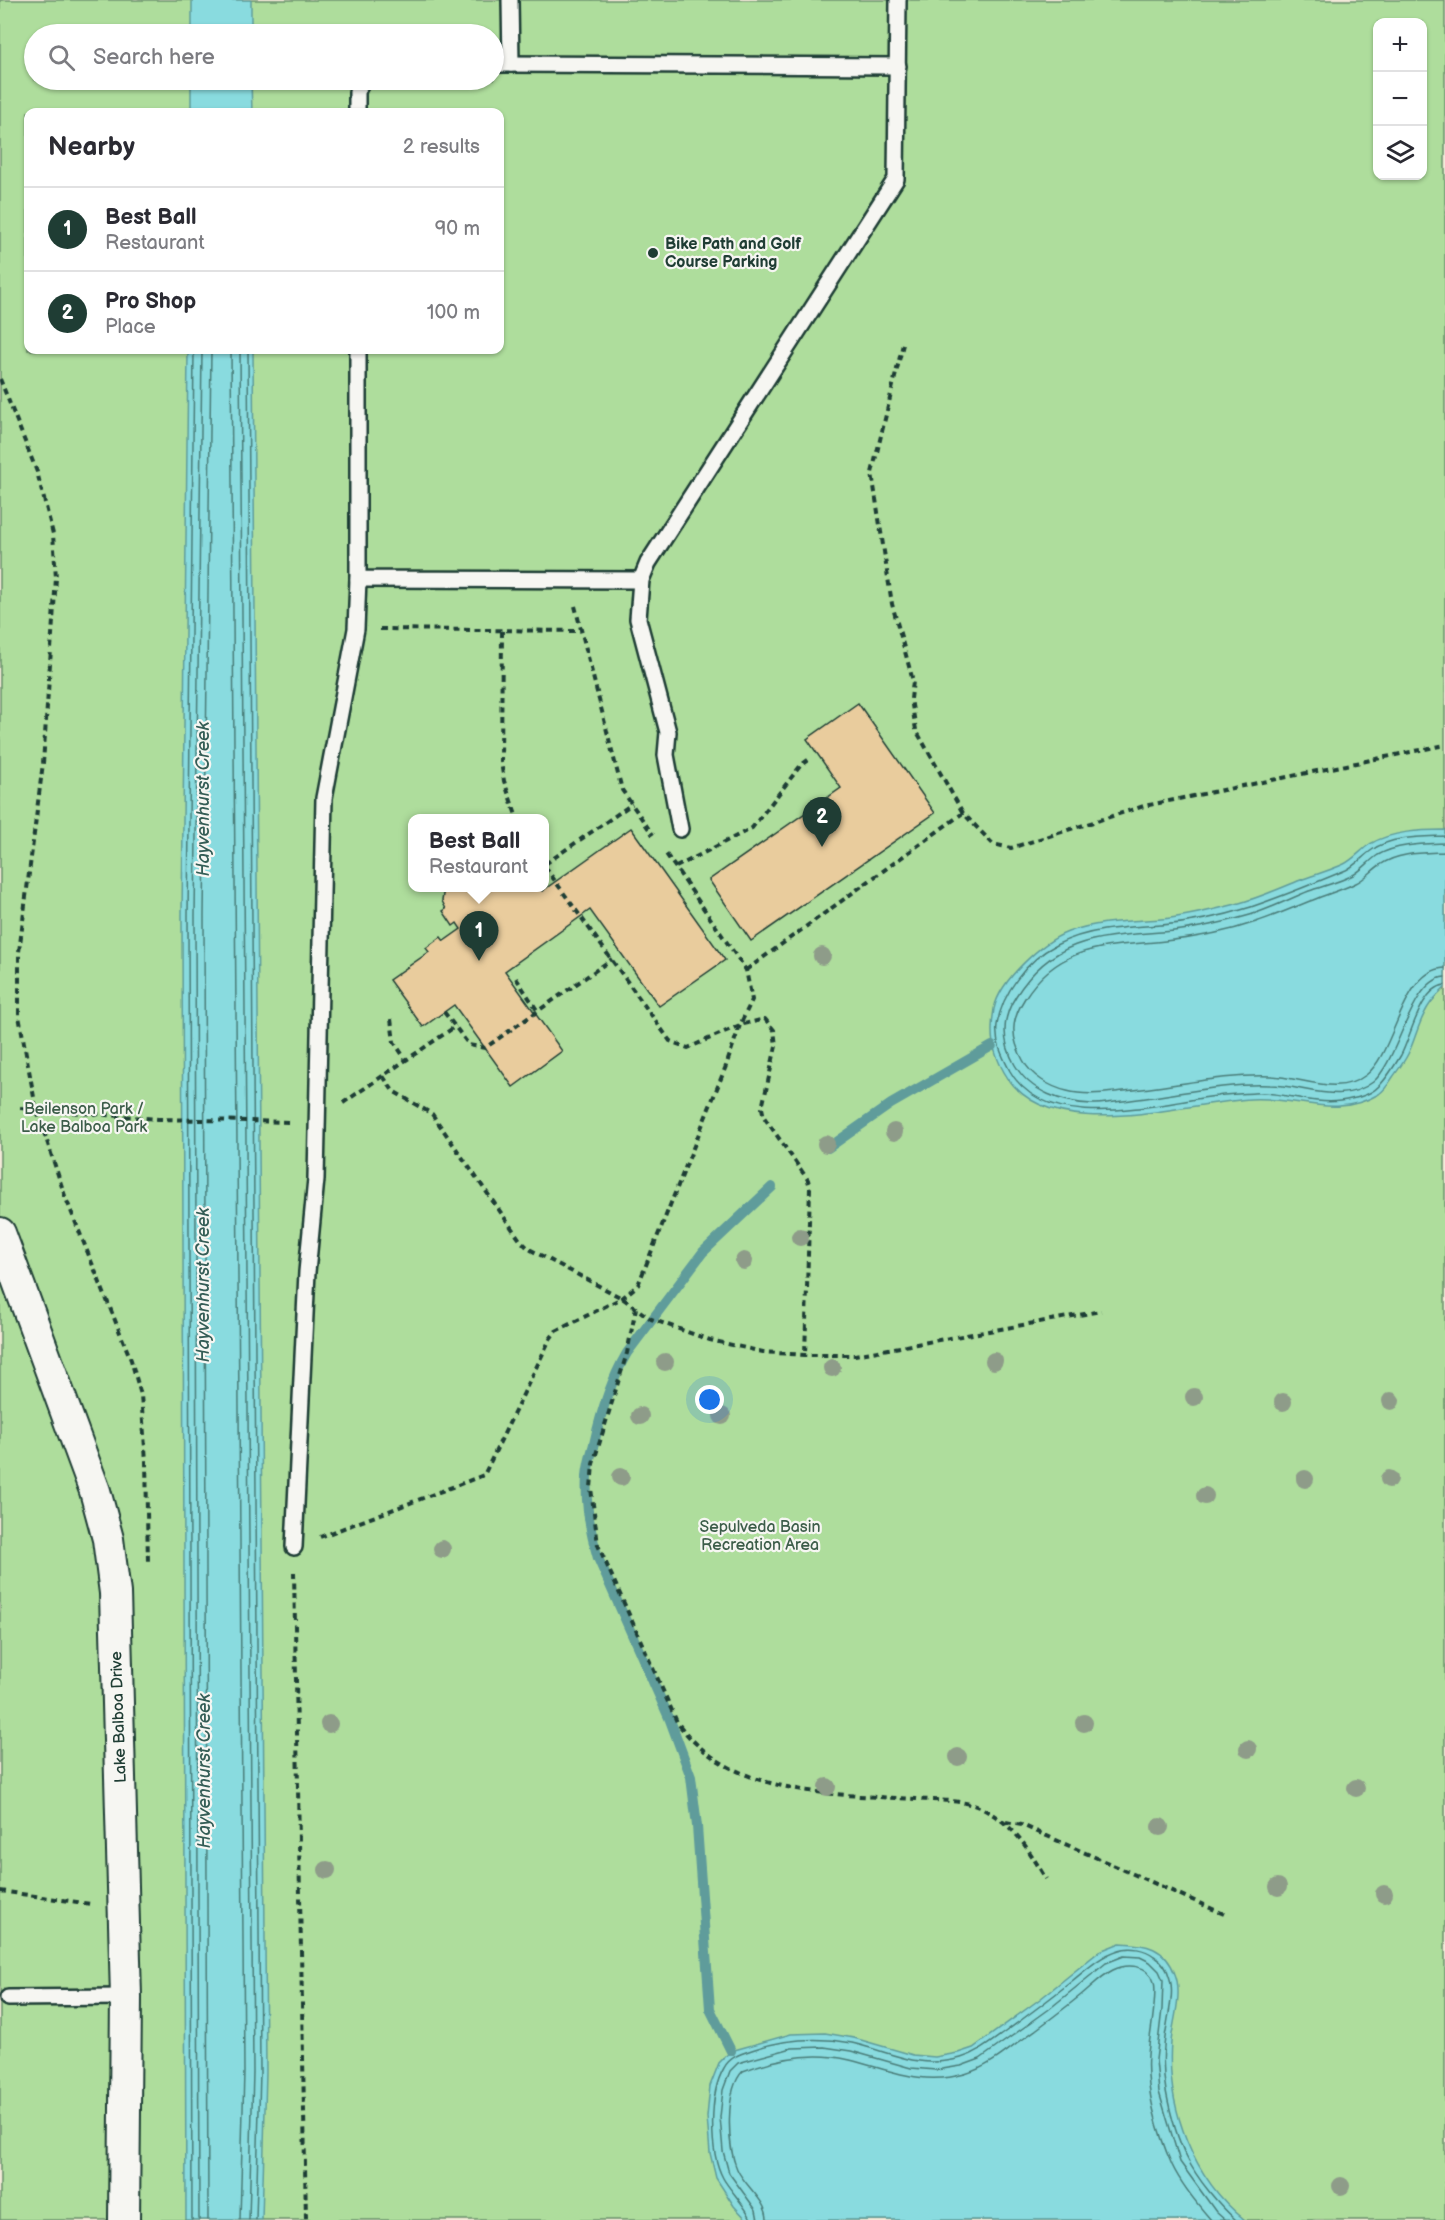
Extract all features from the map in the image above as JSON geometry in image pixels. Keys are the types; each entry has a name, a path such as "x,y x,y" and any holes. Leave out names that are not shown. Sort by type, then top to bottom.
{"street":[{"name":"Lake Balboa Drive","path":"0,1233 95,1491 108,1539 115,1593 126,1997 124,2220"}],"lane":[{"path":"510,0 510,64"},
{"path":"680,829 666,755 669,732 638,620 641,580 648,563 896,179 898,0"},
{"path":"504,64 898,66"},
{"path":"357,108 358,90"},
{"path":"294,1547 307,1272 316,1179 324,798 356,629 358,354"},
{"path":"358,579 641,580"},
{"path":"8,1998 126,1997"}],"path":[{"path":"903,344 872,473 892,604 913,681 911,699 916,730 963,813 993,844 1011,848 1144,806 1445,745"},
{"path":"0,379 37,472 53,534 56,578 43,763 19,952 19,1016 36,1108 65,1196 131,1360 141,1395 146,1461 148,1566"},
{"path":"356,629 580,632"},
{"path":"502,632 501,762 504,781 515,814"},
{"path":"676,867 752,828 801,765 811,758"},
{"path":"549,862 632,804"},
{"path":"746,970 963,813"},
{"path":"549,871 670,1041 688,1048 740,1025 765,1019 774,1030 776,1046 762,1108 764,1117 807,1180 810,1188 805,1355"},
{"path":"444,1012 469,1045 485,1048 612,959"},
{"path":"516,978 537,1010"},
{"path":"391,1019 394,1042 406,1060"},
{"path":"306,2220 294,1547 484,1475 556,1331 622,1298 638,1285 726,1066 740,1025"},
{"path":"20,1108 158,1119 294,1122 316,1116 345,1102 456,1026"},
{"path":"383,1076 393,1091 432,1114 520,1240 530,1248 622,1298 651,1319 710,1340 763,1352 855,1355 1101,1311"},
{"path":"636,1308 627,1353 593,1464 591,1488 595,1525 598,1545 677,1722 689,1740 720,1762 773,1785 810,1792 956,1802 981,1808 1005,1822 1024,1842 1046,1879"},
{"path":"1005,1822 1022,1825 1224,1914"},
{"path":"0,1890 100,1905"}],"green space":[{"name":"Sepulveda Basin Recreation Area","path":"0,0 1445,0 1445,2220 0,2220"}],"water":[{"path":"192,0 251,0 251,24 192,24"},
{"path":"191,90 251,90 252,108 191,108"},
{"name":"Hayvenhurst Creek","path":"188,354 253,354 266,2072 262,2220 186,2220 182,916"},
{"path":"1445,830 1445,988 1426,1010 1406,1057 1379,1094 1363,1102 1347,1105 1315,1105 1251,1099 1117,1116 1082,1115 1050,1109 1024,1095 1004,1072 996,1056 992,1034 994,1009 998,998 1004,986 1023,963 1058,937 1079,928 1114,922 1180,917 1236,904 1344,864 1370,844 1388,836 1417,831"},
{"path":"1120,1943 1138,1944 1153,1949 1166,1958 1171,1965 1178,1990 1171,2042 1171,2067 1173,2091 1179,2116 1197,2163 1227,2203 1245,2220 747,2220 734,2206 716,2178 710,2153 707,2117 710,2086 719,2063 731,2051 791,2034 825,2033 854,2038 913,2055 935,2057 958,2053 973,2048 1100,1951"}],"building":[{"path":"858,703 935,813 751,941 709,880 841,788 807,739"},
{"path":"631,828 725,960 659,1006 590,910 505,971 562,1051 513,1087 454,1005 423,1027 389,980 429,952 426,948 441,937 444,941 461,929 457,923 453,926 443,911 446,909 442,901 443,892 549,892 549,886"}],"waterway":[{"path":"828,1148 891,1104 992,1046"},
{"path":"731,2051 710,2009 697,1826 691,1777 670,1720 598,1558 589,1517 587,1476 603,1409 627,1353 703,1252 772,1187"}],"place":[{"name":"Bike Path and Golf Course Parking","path":"653,253"},
{"name":"Pro Shop","path":"822,847"},
{"name":"Best Ball","path":"479,961"}],"park label":[{"name":"Beilenson Park / Lake Balboa Park","path":"84,1118"}]}
